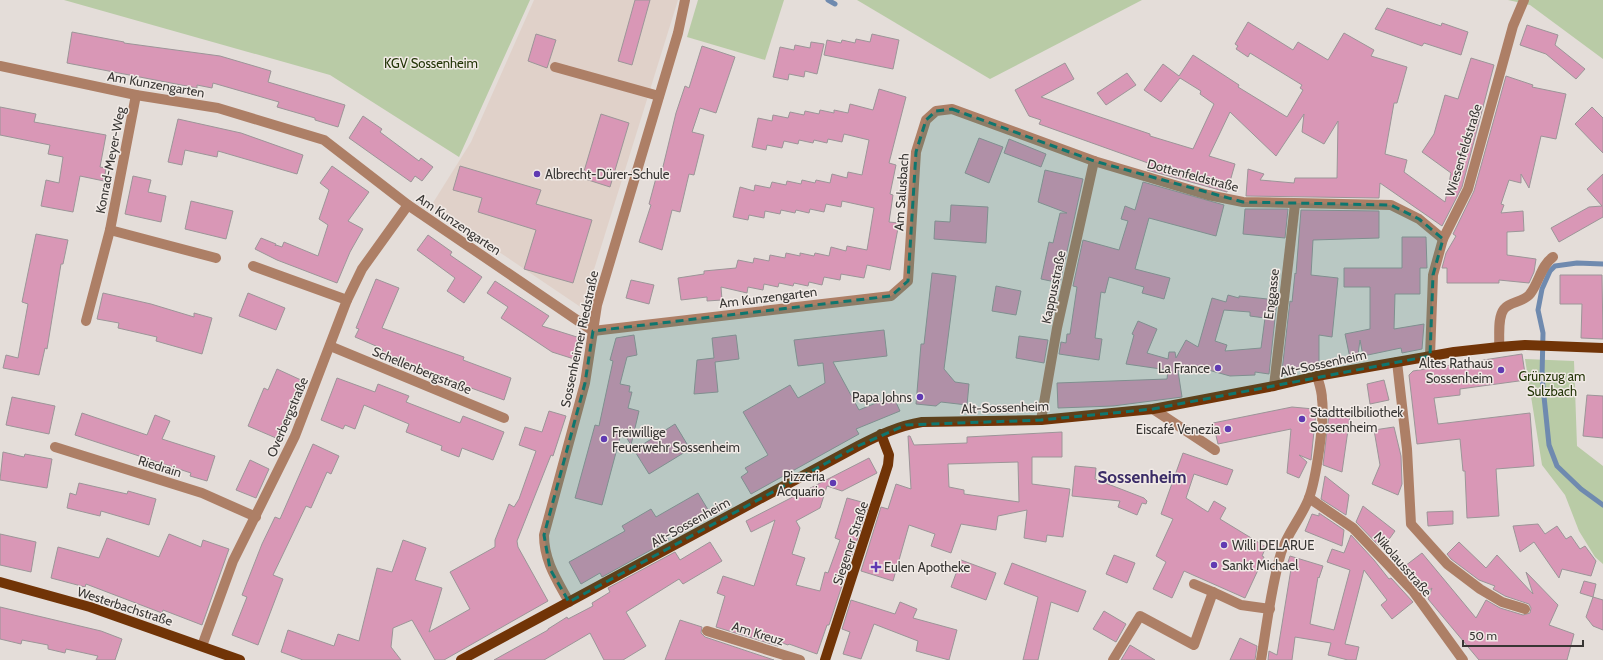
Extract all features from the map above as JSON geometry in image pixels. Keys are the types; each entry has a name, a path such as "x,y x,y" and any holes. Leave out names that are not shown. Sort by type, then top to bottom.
{"main road":[{"name":"Alt-Sossenheim","path":"461,660 881,434 906,425 922,422 1041,420 1153,409 1274,386 1317,376 1430,356 1499,346 1525,344 1603,348"},
{"name":"Siegener Straße","path":"826,660 888,465 889,455 881,434"},
{"name":"Westerbachstraße","path":"0,582 90,607 240,660"}],"street":[{"name":"Sossenheimer Riedstraße","path":"569,602 546,559 544,535 585,383 597,305 678,33 685,0"},
{"name":"Wiesenfeldstraße","path":"1430,356 1433,275 1443,239 1468,189 1513,26 1524,0"},
{"name":"Am Kunzengarten","path":"0,66 136,95 218,108 324,140 408,205 593,331 891,296 908,281"},
{"path":"556,67 659,96"},
{"name":"Konrad-Meyer-Weg","path":"86,321 110,230 136,95"},
{"name":"Am Salusbach","path":"908,281 916,152 926,120 936,111 952,109 982,120"},
{"name":"Dottenfeldstraße","path":"982,120 1094,161 1236,201 1295,204 1390,205 1418,219 1443,239"},
{"name":"Kappusstraße","path":"1041,420 1057,328 1094,161"},
{"name":"Enggasse","path":"1274,386 1295,204"},
{"name":"Overbergstraße","path":"202,646 233,560 256,517 295,436 348,300 362,269 408,205"},
{"name":"Konrad-Meyer-Weg","path":"110,230 216,258"},
{"path":"1499,346 1501,315 1503,310 1508,305 1524,300 1530,294 1546,265 1553,257"},
{"path":"253,266 348,300"},
{"name":"Schellenbergstraße","path":"330,346 504,418"},
{"path":"1397,362 1407,449 1411,524 1447,564 1480,589 1502,602 1525,609"},
{"path":"1261,660 1273,584 1282,550 1309,498 1315,470 1323,414 1322,398 1317,376"},
{"path":"1153,409 1215,450"},
{"name":"Riedrain","path":"55,447 202,493 256,517"},
{"name":"Nikolausstraße","path":"1309,498 1342,519 1358,533 1413,592 1463,660"},
{"path":"1194,584 1241,605 1270,609"},
{"path":"1113,660 1140,616 1194,645 1213,592"},
{"name":"Am Kreuz","path":"707,631 800,660"}],"highlighted area":[{"path":"952,109 1094,161 1243,202 1391,205 1419,219 1443,239 1433,275 1430,356 1153,409 1041,420 906,425 858,446 569,602 550,569 544,535 585,383 593,331 891,296 908,281 916,152 926,120 936,111"}],"shaded area":[{"name":"Albrecht-Dürer-Schule","path":"534,0 678,0 582,308 431,206 471,142"}],"green space":[{"name":"KGV Sossenheim","path":"64,0 530,0 459,157 330,75"},
{"path":"698,0 784,0 765,60 687,37"},
{"path":"857,0 1142,0 990,79"},
{"path":"1508,0 1603,0 1603,59 1530,5"},
{"name":"Grünzug am Sulzbach","path":"1525,359 1574,361 1577,446 1603,466 1603,564 1595,557 1579,531 1565,495 1542,465"}],"building":[{"path":"635,0 650,0 632,65 618,61"},
{"path":"1387,8 1441,26 1442,23 1468,32 1461,55 1424,43 1422,46 1375,29"},
{"path":"1248,22 1293,50 1298,42 1328,60 1344,33 1374,50 1371,56 1407,67 1397,103 1394,103 1385,154 1407,160 1404,172 1445,202 1451,173 1422,152 1434,134 1445,95 1458,99 1471,58 1494,65 1462,187 1442,226 1380,183 1379,198 1246,196 1248,169 1264,174 1260,180 1294,183 1295,178 1337,178 1338,121 1324,144 1302,132 1304,114 1276,156 1230,112 1209,156 1235,164 1227,192 1147,170 1148,163 1039,124 1041,120 1029,116 1015,90 1065,63 1074,79 1041,97 1150,134 1150,136 1193,149 1214,104 1200,94 1201,91 1180,78 1161,102 1144,90 1163,64 1179,76 1193,55 1239,85 1238,87 1287,117 1303,90 1300,88 1302,85 1250,53 1248,57 1236,49 1238,46 1235,44"},
{"path":"1527,25 1558,35 1555,45 1585,69 1576,79 1546,54 1520,45"},
{"path":"72,32 124,43 220,56 271,71 268,82 345,105 338,127 315,120 315,118 277,107 279,102 213,83 212,88 197,85 197,88 67,63"},
{"path":"536,34 556,40 547,68 528,61"},
{"path":"872,34 899,40 893,69 824,55 827,40 841,43 842,40 855,43 856,39 870,42"},
{"path":"811,42 824,44 817,74 805,71 804,77 789,74 788,80 773,77 780,47 794,50 795,45 810,48"},
{"path":"702,46 735,57 716,113 700,108 692,132 704,135 694,175 689,174 680,212 672,210 662,250 639,242 651,205 649,204 656,178 660,179 676,113 685,86 689,88"},
{"path":"1127,73 1136,85 1106,105 1097,93"},
{"path":"1506,76 1533,85 1532,87 1566,94 1556,139 1541,136 1529,188 1521,174 1521,183 1509,180 1501,204 1504,205 1501,213 1523,211 1524,231 1507,232 1507,255 1536,259 1534,272 1529,283 1499,280 1499,283 1447,283 1447,268 1442,268 1446,253 1456,236 1453,234 1474,191"},
{"path":"879,89 906,97 889,163 896,165 890,194 893,195 889,222 899,223 890,270 867,265 864,278 841,274 840,280 824,277 822,285 809,282 808,286 794,283 793,286 779,283 778,287 764,284 763,290 748,287 747,293 721,287 722,300 707,301 707,297 681,300 678,278 704,274 704,271 736,268 738,260 753,263 754,258 769,261 770,255 785,258 786,253 800,256 800,253 814,256 815,253 829,256 831,247 846,251 847,246 867,250 874,208 842,201 841,207 826,204 824,212 810,209 809,213 796,210 795,213 781,210 780,214 765,211 764,218 749,215 748,220 733,217 740,187 754,191 755,185 770,188 772,182 786,185 787,181 801,184 802,180 815,183 816,180 830,183 832,174 847,178 848,172 862,175 869,140 844,134 842,142 828,139 827,143 814,140 813,143 799,140 798,144 784,141 782,148 767,145 766,150 752,147 758,118 772,121 773,115 788,118 790,112 804,115 805,111 819,114 820,110 834,113 834,110 848,113 850,104 873,110"},
{"path":"0,107 36,114 34,122 106,135 100,167 106,168 104,181 80,176 73,212 41,206 46,180 59,183 63,157 48,154 50,145 0,135"},
{"path":"1592,107 1603,118 1603,153 1575,124"},
{"path":"601,114 629,123 610,187 582,178"},
{"path":"363,116 382,129 380,132 419,161 421,158 433,167 422,181 415,176 411,182 349,138"},
{"path":"178,119 241,133 303,155 297,174 218,151 217,157 185,150 182,165 168,162"},
{"path":"979,138 1003,147 989,183 965,173"},
{"path":"1009,139 1046,154 1041,167 1004,153"},
{"path":"332,166 369,192 348,221 363,229 350,252 337,283 277,260 255,249 261,238 276,244 275,246 282,247 284,242 318,256 328,225 319,219 329,190 320,183"},
{"path":"460,166 541,190 536,204 592,220 573,283 524,269 536,230 478,212 482,198 453,190"},
{"path":"1045,170 1083,179 1060,283 1041,279 1049,242 1053,243 1060,213 1067,213 1038,202"},
{"path":"1603,174 1603,217 1559,242 1551,228 1589,207 1602,206 1587,189"},
{"path":"133,176 151,180 148,192 166,196 161,222 125,214"},
{"path":"1143,182 1224,205 1216,236 1149,218 1135,269 1170,278 1164,299 1142,293 1144,287 1109,277 1105,293 1101,292 1095,338 1102,339 1099,360 1059,354 1061,342 1066,343 1067,334 1070,334 1077,287 1073,286 1083,240 1119,250 1128,221 1121,219 1125,206 1135,210"},
{"path":"191,201 233,211 226,239 185,229"},
{"path":"951,205 988,207 986,243 934,239 935,221 950,222"},
{"path":"1245,209 1288,209 1285,238 1243,234"},
{"path":"1301,210 1379,211 1379,238 1313,240 1311,275 1338,278 1332,337 1319,335 1319,365 1282,371 1290,301 1292,302 1295,273 1296,274"},
{"path":"36,234 68,240 63,264 61,264 47,349 45,348 39,375 3,368 6,355 18,358 28,304 22,302"},
{"path":"428,235 452,252 450,255 482,277 464,303 447,291 455,278 417,250"},
{"path":"1402,237 1426,237 1427,268 1420,268 1420,294 1395,294 1394,329 1424,324 1422,349 1402,353 1401,348 1363,356 1360,340 1357,362 1351,363 1345,334 1370,329 1370,287 1344,287 1344,268 1402,268"},
{"path":"932,273 956,276 944,369 955,382 969,384 967,405 941,402 936,406 916,404 921,344 924,344"},
{"path":"1560,275 1602,275 1603,339 1581,338 1582,304 1560,304"},
{"path":"376,279 399,288 382,328 464,357 463,360 511,378 504,400 381,355 383,349 355,337 359,329 356,328"},
{"path":"631,280 654,285 649,304 626,298"},
{"path":"495,281 549,316 542,326 580,338 574,359 552,352 501,318 508,307 487,293"},
{"path":"996,286 1021,291 1016,315 992,311"},
{"path":"103,293 151,304 194,317 194,313 212,318 202,354 156,341 157,337 118,328 119,323 97,319"},
{"path":"248,293 285,308 276,330 239,316"},
{"path":"1228,295 1239,298 1239,296 1277,300 1269,374 1255,372 1255,375 1230,376 1194,366 1190,373 1178,371 1182,397 1113,406 1058,408 1057,383 1167,379 1168,370 1126,364 1134,335 1132,334 1138,321 1157,329 1147,353 1168,359 1169,352 1175,352 1176,358 1186,340 1198,347 1212,298 1226,302","holes":["1224,310 1250,312 1250,316 1265,318 1261,348 1225,351 1227,345 1215,341"]},
{"path":"884,330 887,356 833,362 859,410 893,396 900,411 856,429 859,434 751,494 741,477 748,472 745,468 768,455 743,412 790,385 798,398 825,383 823,363 798,366 794,340"},
{"path":"634,335 637,355 627,357 620,384 630,386 629,392 632,392 628,408 639,411 631,445 622,430 602,505 575,498 595,425 599,426 613,361 610,360 616,338"},
{"path":"736,335 739,359 715,362 718,392 694,394 697,360 714,358 712,338"},
{"path":"1019,336 1048,340 1044,363 1016,358"},
{"path":"1522,354 1526,380 1460,389 1460,395 1434,398 1438,424 1530,413 1534,466 1496,469 1499,516 1467,518 1465,471 1463,471 1460,439 1417,444 1409,375 1413,371"},
{"path":"277,369 301,380 276,438 248,426 264,388 268,390"},
{"path":"337,378 375,392 378,384 409,396 406,402 460,423 463,416 504,432 493,460 462,448 459,457 441,450 442,446 406,432 409,424 364,405 355,429 345,425 343,429 321,420"},
{"path":"1384,380 1389,400 1370,404 1367,384"},
{"path":"1587,395 1603,396 1603,438 1583,436"},
{"path":"12,397 55,406 49,434 6,425"},
{"path":"1292,407 1314,409 1314,412 1316,412 1311,460 1299,455 1307,462 1299,478 1287,473 1291,429 1218,444 1213,423"},
{"path":"549,411 566,416 553,456 551,455 517,541 518,547 548,601 444,660 435,660 412,620 393,628 391,647 401,660 303,660 281,652 288,630 334,646 338,634 359,641 377,568 392,572 403,540 426,548 415,580 442,588 429,632 470,609 450,572 495,547 495,540 509,504 514,507 519,499 536,451 519,445 525,427 542,432"},
{"path":"82,413 147,435 155,415 170,421 162,439 215,456 207,481 190,476 191,473 75,435"},
{"path":"1329,414 1350,416 1342,472 1323,465"},
{"path":"675,424 690,449 649,474 634,450"},
{"path":"1394,427 1401,456 1402,484 1398,495 1372,484 1380,465 1374,430"},
{"path":"1062,432 1062,457 1032,457 1032,484 1070,489 1063,537 1047,535 1046,542 1024,538 1027,510 998,516 996,530 961,524 951,553 931,546 935,534 909,525 893,581 861,571 881,507 888,509 896,484 911,489 908,436 910,436 914,445 967,443 967,437","holes":["1018,462 1019,502 964,494 964,490 949,487 948,464"]},
{"path":"313,444 339,456 331,474 327,472 311,508 306,506 273,575 283,579 258,645 232,635 247,597 242,595 262,544 275,517 280,519"},
{"path":"3,452 24,457 25,454 52,459 47,488 0,480"},
{"path":"1183,453 1233,470 1227,485 1194,474 1186,498 1208,512 1214,501 1226,508 1220,519 1266,547 1262,556 1264,557 1245,598 1184,571 1172,598 1153,589 1166,562 1156,556 1173,519 1161,514"},
{"path":"869,458 877,473 842,491 827,486 820,508 796,521 800,528 792,554 805,558 796,585 820,591 825,572 828,573 840,540 835,538 847,498 869,504 829,625 827,625 817,654 789,644 780,642 778,646 716,627 725,596 717,593 723,576 754,586 775,520 751,532 746,521"},
{"path":"250,460 269,469 256,498 236,490"},
{"path":"1075,466 1096,468 1095,479 1144,498 1147,501 1146,504 1142,503 1137,515 1118,507 1120,501 1072,496"},
{"path":"1325,476 1349,495 1346,515 1321,499"},
{"path":"79,483 127,494 128,491 156,499 149,525 101,511 100,516 67,508 70,493 76,495"},
{"path":"698,493 710,513 667,537 669,540 602,577 600,573 581,584 569,562 625,531 622,526 651,509 656,517"},
{"path":"1363,506 1395,531 1382,549 1356,522"},
{"path":"1453,511 1453,524 1428,526 1427,512"},
{"path":"1319,513 1344,530 1342,546 1305,531 1312,514 1319,516"},
{"path":"1538,524 1545,534 1557,526 1566,539 1571,536 1580,549 1585,546 1596,561 1591,576 1562,569 1559,578 1534,542 1520,552 1513,526"},
{"path":"0,534 36,542 31,572 0,565"},
{"path":"169,534 201,547 203,540 229,549 202,625 163,610 162,613 86,584 85,587 51,578 58,547 99,558 107,538 159,557"},
{"path":"1351,535 1389,579 1391,578 1413,602 1392,619 1381,605 1387,600 1364,570 1345,644 1359,647 1356,660 1348,660 1328,655 1331,643 1295,637 1292,660 1268,660 1269,651 1277,655 1291,569 1286,568 1290,556 1323,566 1319,578 1318,577 1310,624 1334,630 1350,570 1327,562 1332,549 1344,553"},
{"path":"710,542 722,561 683,584 679,579 626,612 646,646 623,660 604,660 590,633 544,660 494,660 548,630 567,617 568,619 593,606 592,603 610,592 608,588 675,552 680,560"},
{"path":"1459,542 1486,568 1497,555 1533,594 1526,572 1558,605 1549,625 1574,634 1567,660 1479,660 1428,599 1432,588 1424,594 1401,569 1422,553 1476,618 1486,600 1500,608 1523,615 1530,613 1531,608 1529,604 1505,596 1493,589 1495,586 1479,580 1451,559 1447,554"},
{"path":"1114,555 1135,563 1127,583 1106,574"},
{"path":"961,560 996,573 986,600 951,587"},
{"path":"1012,563 1086,591 1078,612 1051,602 1038,660 1023,660 1038,597 1004,584"},
{"path":"1584,581 1596,584 1593,597 1580,593"},
{"path":"1593,597 1603,600 1603,630 1593,626 1586,617"},
{"path":"851,600 895,614 900,602 917,609 913,618 957,630 949,660 916,651 918,641 874,624 861,659 843,654 850,632 842,629"},
{"path":"0,607 101,631 122,639 115,660 96,660 98,656 66,649 65,653 48,649 48,645 22,640 21,644 0,639"},
{"path":"1104,611 1126,624 1116,642 1093,629"},
{"path":"680,620 702,627 701,633 705,637 774,660 665,660"},
{"path":"1240,638 1257,646 1255,660 1230,660"},
{"path":"1130,645 1155,660 1121,660"}],"waterway":[{"path":"828,0 835,4"},
{"path":"1603,264 1577,263 1555,266 1550,271 1542,289 1538,310 1543,333 1542,377 1549,445 1557,466 1581,489 1603,505"}],"place":[{"name":"Albrecht-Dürer-Schule","path":"537,174"},
{"name":"La France","path":"1218,368"},
{"name":"Altes Rathaus Sossenheim","path":"1501,370"},
{"name":"Papa Johns","path":"920,397"},
{"name":"Stadtteilbiliothek Sossenheim","path":"1302,419"},
{"name":"Eiscafé Venezia","path":"1228,429"},
{"name":"Freiwillige Feuerwehr Sossenheim","path":"604,439"},
{"name":"Pizzeria Acquario","path":"833,483"},
{"name":"Willi DELARUE","path":"1224,545"},
{"name":"Sankt Michael","path":"1214,565"},
{"name":"Eulen Apotheke","path":"876,567"}],"district":[{"name":"Sossenheim","path":"1142,477"}]}
